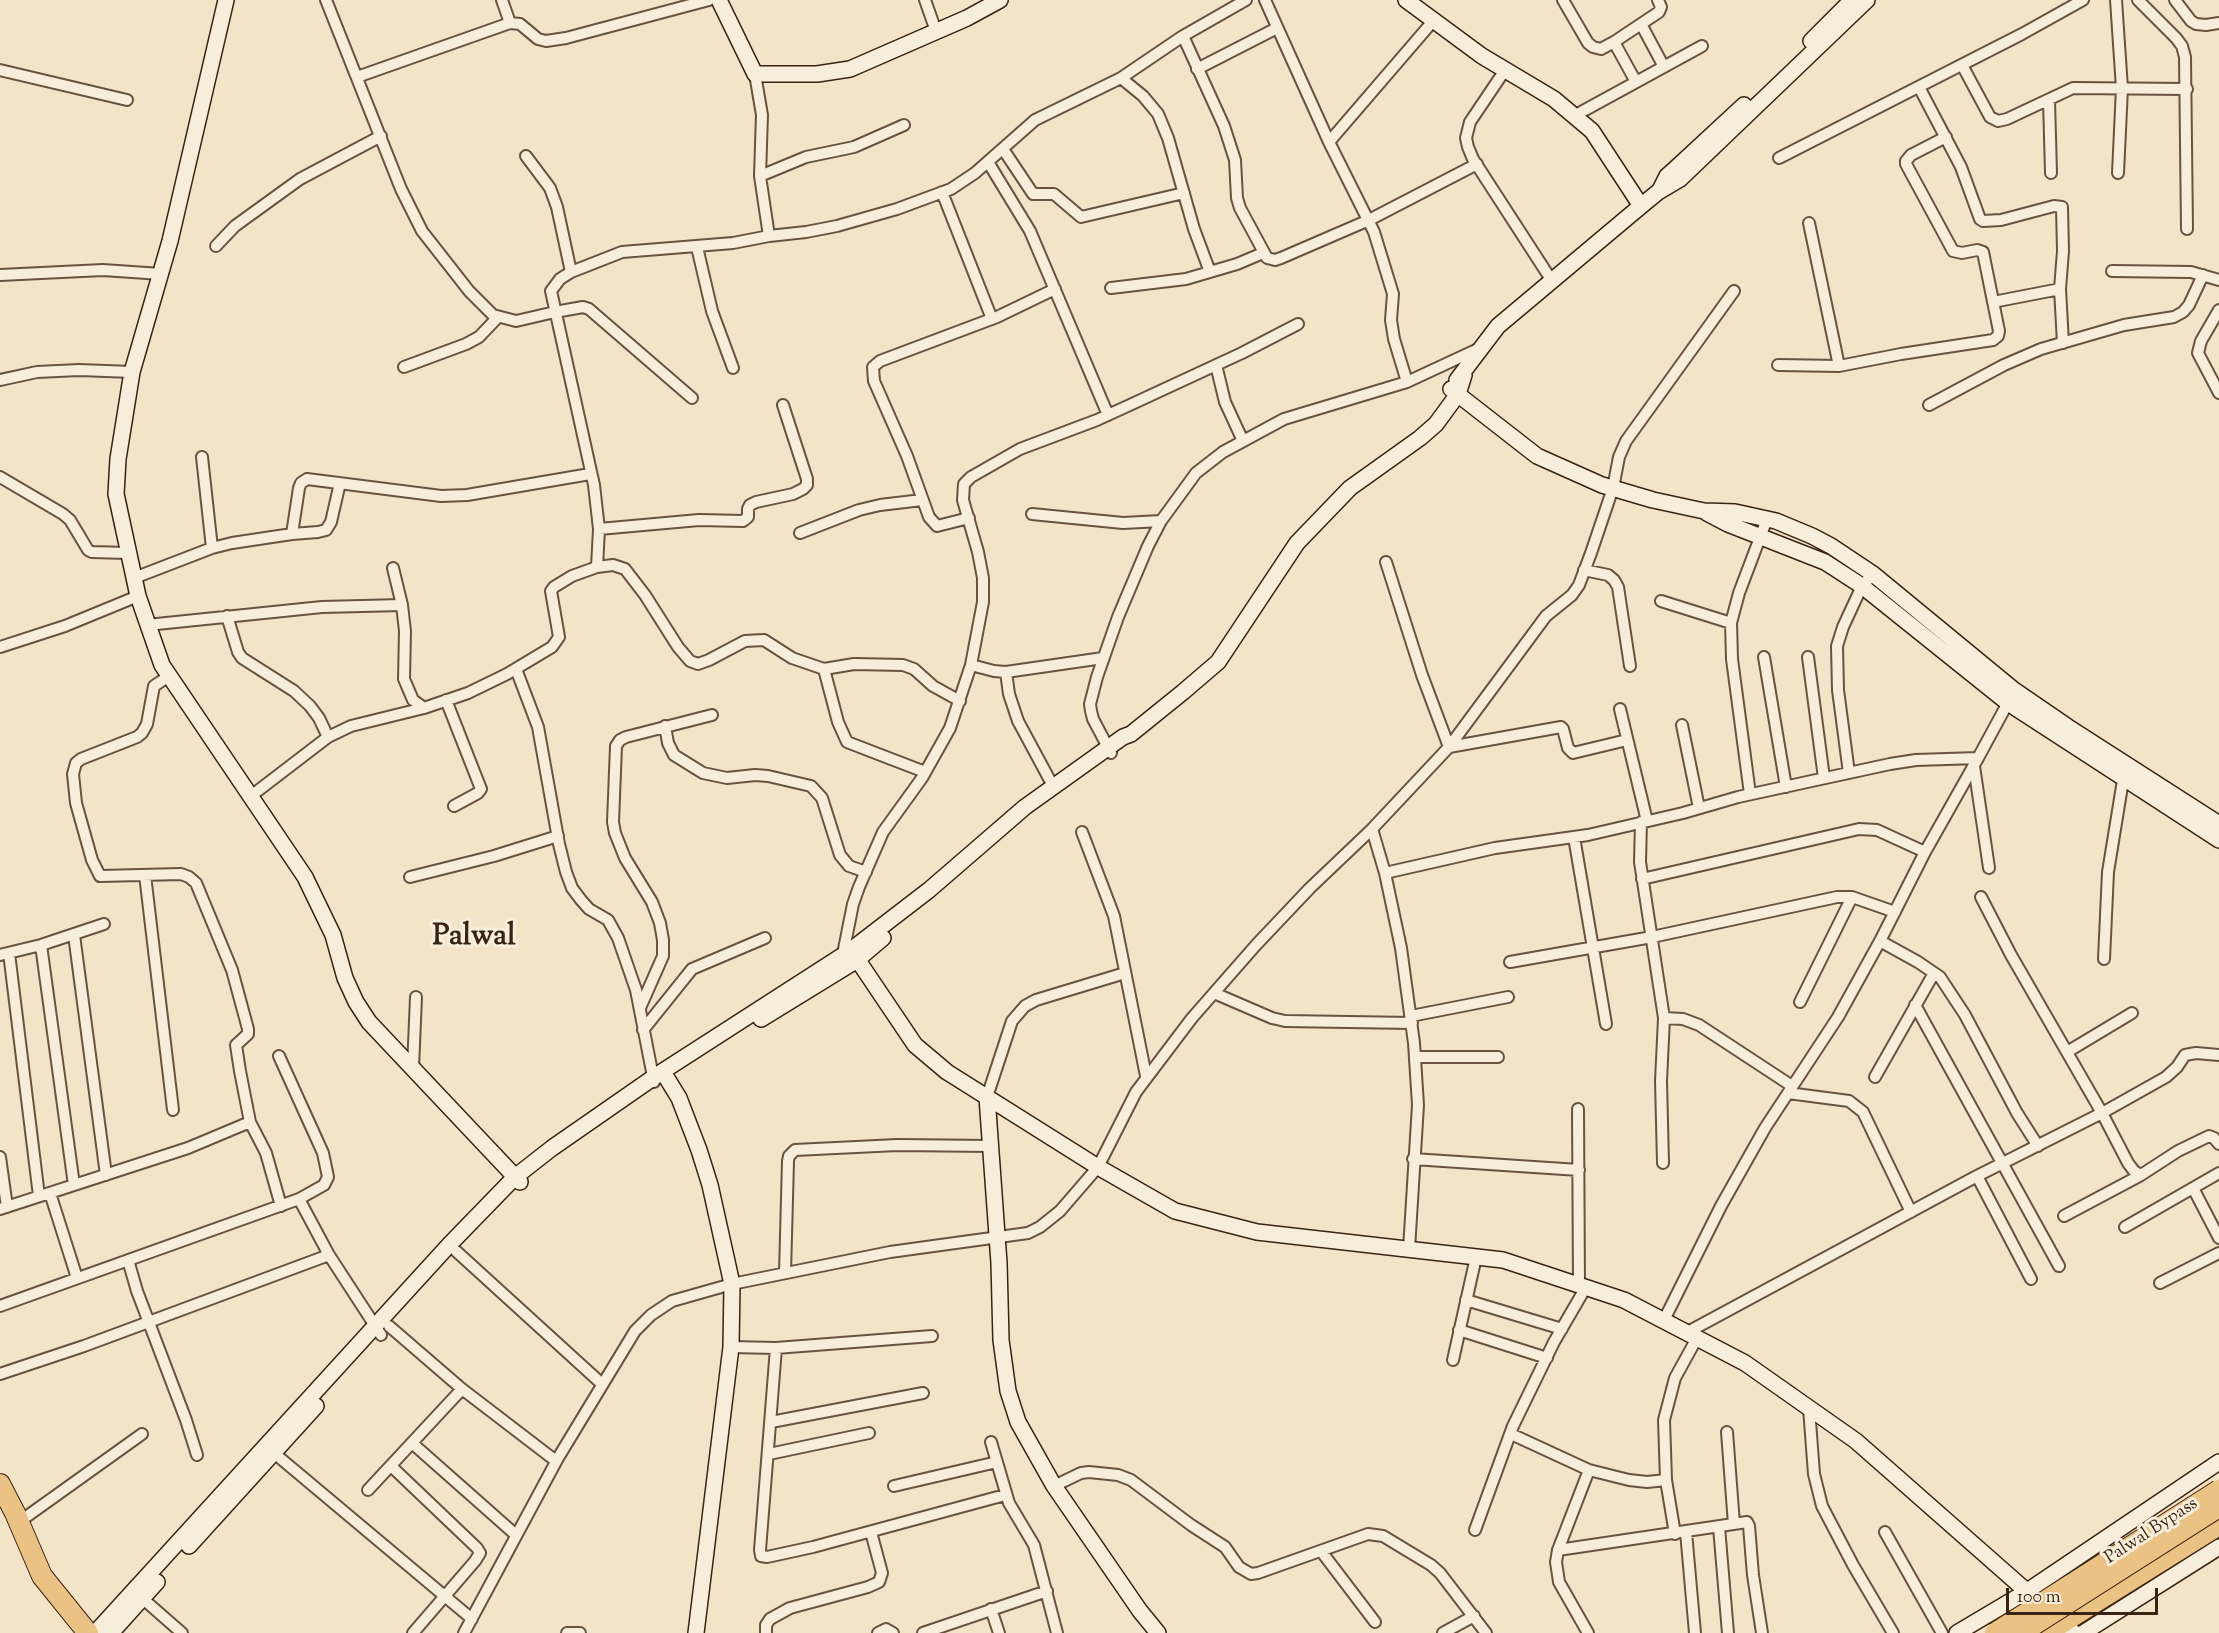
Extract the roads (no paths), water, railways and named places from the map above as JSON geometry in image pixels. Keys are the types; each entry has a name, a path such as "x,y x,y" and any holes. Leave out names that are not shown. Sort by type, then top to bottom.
{"highway":[{"path":"1981,1633 2219,1482"},
{"path":"0,1484 42,1576 88,1633"},
{"name":"Palwal Bypass","path":"1995,1633 2034,1599 2219,1490"},
{"name":"Palwal Bypass","path":"2021,1633 2219,1507"},
{"path":"2060,1630 2219,1525"}],"street":[{"path":"226,0 170,242 132,372 118,459 116,494 127,552 147,625 169,676 305,877 333,935 345,978 356,1002 369,1022 518,1180"},
{"path":"326,0 401,189 422,231 469,291 493,315 516,321 583,307 595,312 692,398"},
{"path":"502,0 510,23"},
{"path":"357,76 510,23 520,24 538,39 546,41 566,38 709,0"},
{"path":"719,0 755,74 762,115 760,176 769,236"},
{"path":"925,0 936,31"},
{"path":"755,74 817,74 850,69 1000,0"},
{"path":"597,567 599,529 594,485 551,291 560,279 571,272 622,252 697,247 806,232 897,210 942,192 975,173 1035,120 1121,78 1183,36 1246,0"},
{"path":"1265,0 1329,142 1369,220 1380,247 1393,294 1391,320 1394,339 1407,382"},
{"path":"1406,0 1482,56 1554,99 1592,131 1641,206"},
{"path":"1563,0 1588,43 1601,49 1659,12 1661,7 1658,0"},
{"path":"1658,192 1667,176 1852,0"},
{"path":"111,1633 274,1453 381,1329 518,1180 562,1141 848,959 1218,662 1297,543 1350,488 1436,424 1481,348 1498,326 1658,192 1680,179 1867,0"},
{"path":"1779,158 1962,65 2083,0"},
{"path":"2116,0 2122,88 2118,173"},
{"path":"2138,0 2182,46 2187,67 2187,229"},
{"path":"2175,0 2196,24 2219,23"},
{"path":"1329,142 1434,20"},
{"path":"1641,24 1664,67"},
{"path":"1197,69 1277,28"},
{"path":"1183,36 1224,126 1236,160 1238,202 1267,258 1275,260 1369,220 1477,164"},
{"path":"1614,42 1636,82"},
{"path":"1574,116 1702,46"},
{"path":"1962,65 1990,117 2002,122 2073,88 2187,88"},
{"path":"0,70 128,100"},
{"path":"1505,70 1467,129 1468,147 1552,281"},
{"path":"1121,78 1143,96 1158,114 1168,138 1194,229 1210,272"},
{"path":"1919,87 1969,184 1980,219 2001,220 2054,206 2062,207 2063,251 2060,290 2063,343"},
{"path":"2049,100 2051,173"},
{"path":"760,176 806,157 854,147 904,125"},
{"path":"216,246 235,226 300,179 381,136"},
{"path":"1778,365 1839,366 1993,340 1998,336 1999,331 1983,252 1953,251 1906,164 1911,155 1946,137"},
{"path":"1003,149 1033,194 1054,195 1082,217 1184,193"},
{"path":"526,156 550,188 557,207 571,272"},
{"path":"988,162 1030,231 1108,415"},
{"path":"942,192 992,319"},
{"path":"1809,223 1839,366"},
{"path":"697,247 712,311 733,368"},
{"path":"1112,288 1157,284 1210,272 1263,254"},
{"path":"0,275 103,270 161,274"},
{"path":"2112,271 2191,272 2219,280"},
{"path":"1929,405 2004,365 2041,349 2124,325 2174,316 2183,312 2189,305 2203,275"},
{"path":"969,518 937,526 929,516 907,456 874,381 873,367 880,361 992,319 1055,289"},
{"path":"1993,302 2060,290"},
{"path":"464,1633 556,1461 635,1331 651,1315 672,1301 732,1284 890,1252 1028,1233 1041,1227 1060,1211 1098,1167 1146,1076 1214,993 1310,888 1372,829 1449,747 1546,616 1572,595 1579,585 1613,488 1619,457 1626,441 1734,291"},
{"path":"2219,310 2201,342 2198,353 2219,393"},
{"path":"404,367 466,344 479,337 498,317"},
{"path":"1298,324 1108,415 1020,449 970,477 964,484 963,500 983,578 984,602 971,665 950,728 925,772 883,832 866,872 853,904 848,959 915,1045 948,1072 1098,1167 1175,1211 1257,1232 1503,1260 1624,1300 1745,1364 1856,1441 2034,1599 2060,1630"},
{"path":"1109,751 1093,719 1090,704 1103,658 1134,577 1161,521 1196,473 1211,460 1284,419 1407,382 1481,348"},
{"path":"1216,365 1225,402 1243,441"},
{"path":"0,380 37,372 79,369 132,372"},
{"path":"1455,391 1537,456 1613,488 1653,500 1704,511 1735,512 1767,519 1812,536 1873,574 2011,696"},
{"path":"599,529 699,520 743,521 748,517 750,506 756,502 793,494 803,489 807,485 807,479 783,405"},
{"path":"202,457 212,548"},
{"path":"292,534 301,483 314,479 441,496 467,495 590,474"},
{"path":"0,477 63,514 70,520 88,550 127,552"},
{"path":"134,578 212,548 232,543 326,530 331,522 340,483"},
{"path":"800,533 859,510 922,500"},
{"path":"1704,511 1728,524 1825,562 1862,586 2011,696 2125,771 2215,826"},
{"path":"1032,514 1113,522 1161,521"},
{"path":"1750,794 1732,659 1731,623 1736,601 1767,519"},
{"path":"1386,562 1422,675 1449,747"},
{"path":"251,796 328,737 351,726 424,708 468,693 516,669 552,647 559,637 551,595 554,587 572,576 597,567 613,566 625,569 645,595 678,648 690,661 698,664 745,640 757,639 764,640 792,658 824,669 854,664 903,665 914,669 933,686 960,701"},
{"path":"393,568 402,605 405,631 404,679 413,700 424,708"},
{"path":"1584,570 1608,575 1618,587 1630,666"},
{"path":"1849,773 1838,690 1837,646 1862,586 1873,574"},
{"path":"0,647 65,626 138,596"},
{"path":"1661,601 1731,623"},
{"path":"147,625 322,607 402,605"},
{"path":"227,616 242,658 294,691 319,718 328,737"},
{"path":"1764,657 1785,787"},
{"path":"1808,657 1824,778"},
{"path":"971,665 1006,672 1103,658"},
{"path":"516,669 538,727 561,856 572,888 589,909 608,920 618,938 632,977 643,1030 659,1078 679,1098 699,1150 715,1205 732,1284 731,1347 696,1633"},
{"path":"824,669 838,722 847,742 925,772"},
{"path":"1006,672 1009,694 1018,721 1053,786"},
{"path":"169,676 154,686 147,724 142,733 81,759 74,767 76,803 97,872 105,877 164,874 189,877 196,883 232,970 248,1029 248,1034 236,1046 250,1122 266,1153 280,1206"},
{"path":"1664,1320 1721,1206 1765,1128 1838,1017 2011,696"},
{"path":"446,700 481,789 454,806"},
{"path":"1620,709 1644,821 1640,862 1664,1018 1661,1081 1663,1163"},
{"path":"640,1008 663,956 663,940 660,923 652,903 625,858 615,833 613,822 616,746 623,738 712,715"},
{"path":"1682,725 1699,808"},
{"path":"665,726 668,743 674,755 703,773 727,778 768,776 811,786 822,798 840,855 849,866 866,872"},
{"path":"1449,747 1561,727 1568,748 1573,753 1627,740"},
{"path":"848,959 1025,807 1053,786 1109,751"},
{"path":"1385,873 1495,848 1574,837 1750,794 1916,760 1976,762"},
{"path":"1976,762 1989,868"},
{"path":"2103,959 2108,872 2125,771"},
{"path":"1372,829 1385,873 1401,948 1416,1057 1418,1105 1409,1249"},
{"path":"1642,879 1859,829 1877,830 1925,852"},
{"path":"1082,832 1114,916 1146,1076"},
{"path":"410,877 494,856 558,836"},
{"path":"1574,837 1606,1024"},
{"path":"146,875 173,1110"},
{"path":"1510,962 1652,938 1837,897 1852,897 1895,912"},
{"path":"1800,1002 1852,897"},
{"path":"1981,897 2128,1163 2134,1171 2141,1175"},
{"path":"39,1196 4,954 74,935 104,924"},
{"path":"74,935 106,1175"},
{"path":"643,1030 692,969 765,938"},
{"path":"1880,941 1940,977 1965,1015 2017,1113 2038,1146"},
{"path":"40,945 74,1185"},
{"path":"1125,973 1036,1000 1025,1006 1012,1021 987,1097 1001,1340 1008,1391 1018,1422 1054,1486 1140,1611 1158,1633"},
{"path":"1875,1077 1934,973"},
{"path":"1214,993 1272,1018 1285,1021 1412,1019 1508,996"},
{"path":"413,1068 416,997"},
{"path":"1916,1005 2059,1266"},
{"path":"2067,1052 2132,1013"},
{"path":"1664,1018 1683,1019 1699,1025 1790,1089 1849,1101 1863,1112 1911,1212"},
{"path":"1675,1534 1666,1480 1664,1436 1668,1403 1675,1378 1692,1336 1911,1212 2102,1113 2166,1077 2185,1055 2196,1053 2219,1055"},
{"path":"0,1306 299,1199 324,1185 327,1177 326,1164 279,1056"},
{"path":"1416,1057 1498,1057"},
{"path":"1475,1530 1510,1434 1583,1286 1578,1109"},
{"path":"0,1157 4,1208 188,1148 250,1122"},
{"path":"2064,1215 2209,1136 2219,1143"},
{"path":"785,1273 788,1161 789,1156 795,1150 897,1145 991,1146"},
{"path":"1413,1159 1579,1170"},
{"path":"2125,1227 2219,1173"},
{"path":"1977,1176 2031,1279"},
{"path":"95,1633 456,1251 518,1180"},
{"path":"2193,1188 2219,1238"},
{"path":"50,1193 77,1278"},
{"path":"299,1199 329,1256 381,1329 556,1461"},
{"path":"456,1251 602,1384"},
{"path":"2160,1283 2219,1253"},
{"path":"0,1374 84,1346 149,1320 329,1256"},
{"path":"1453,1360 1476,1257"},
{"path":"128,1260 197,1455"},
{"path":"1466,1300 1562,1329"},
{"path":"1460,1330 1547,1358"},
{"path":"731,1347 776,1348 932,1336"},
{"path":"776,1348 760,1556 767,1557 871,1532 1005,1495"},
{"path":"368,1490 462,1389"},
{"path":"771,1422 923,1393"},
{"path":"1809,1408 1814,1474 1822,1506 1893,1633"},
{"path":"1727,1432 1734,1524"},
{"path":"769,1454 869,1433"},
{"path":"19,1522 142,1434"},
{"path":"1510,1434 1588,1470 1629,1480 1647,1482 1666,1480"},
{"path":"991,1442 1005,1495 1034,1545 1057,1633"},
{"path":"412,1443 516,1535"},
{"path":"274,1453 472,1619"},
{"path":"894,1486 997,1462"},
{"path":"1957,1633 2034,1599 2219,1462"},
{"path":"391,1466 480,1553 413,1633"},
{"path":"1588,1470 1558,1550 1556,1562 1559,1582 1588,1633"},
{"path":"1054,1486 1089,1472 1118,1475 1131,1480 1191,1525 1225,1547 1239,1567 1251,1574 1258,1574 1368,1534 1383,1536 1431,1565 1440,1573 1486,1633"},
{"path":"1558,1550 1747,1522 1762,1633"},
{"path":"1719,1527 1728,1633"},
{"path":"766,1633 766,1625 770,1618 790,1608 879,1582 882,1573 871,1532"},
{"path":"1686,1532 1695,1633"},
{"path":"1885,1532 1942,1633"},
{"path":"2084,1633 2219,1547"},
{"path":"1321,1551 1375,1622"},
{"path":"923,1633 945,1629 1047,1591"},
{"path":"142,1598 182,1633"},
{"path":"992,1610 999,1633"},
{"path":"1443,1633 1474,1616"},
{"path":"878,1633 886,1629 893,1633"},
{"path":"567,1633 580,1633"}],"district":[{"name":"Palwal","path":"474,939"}]}
